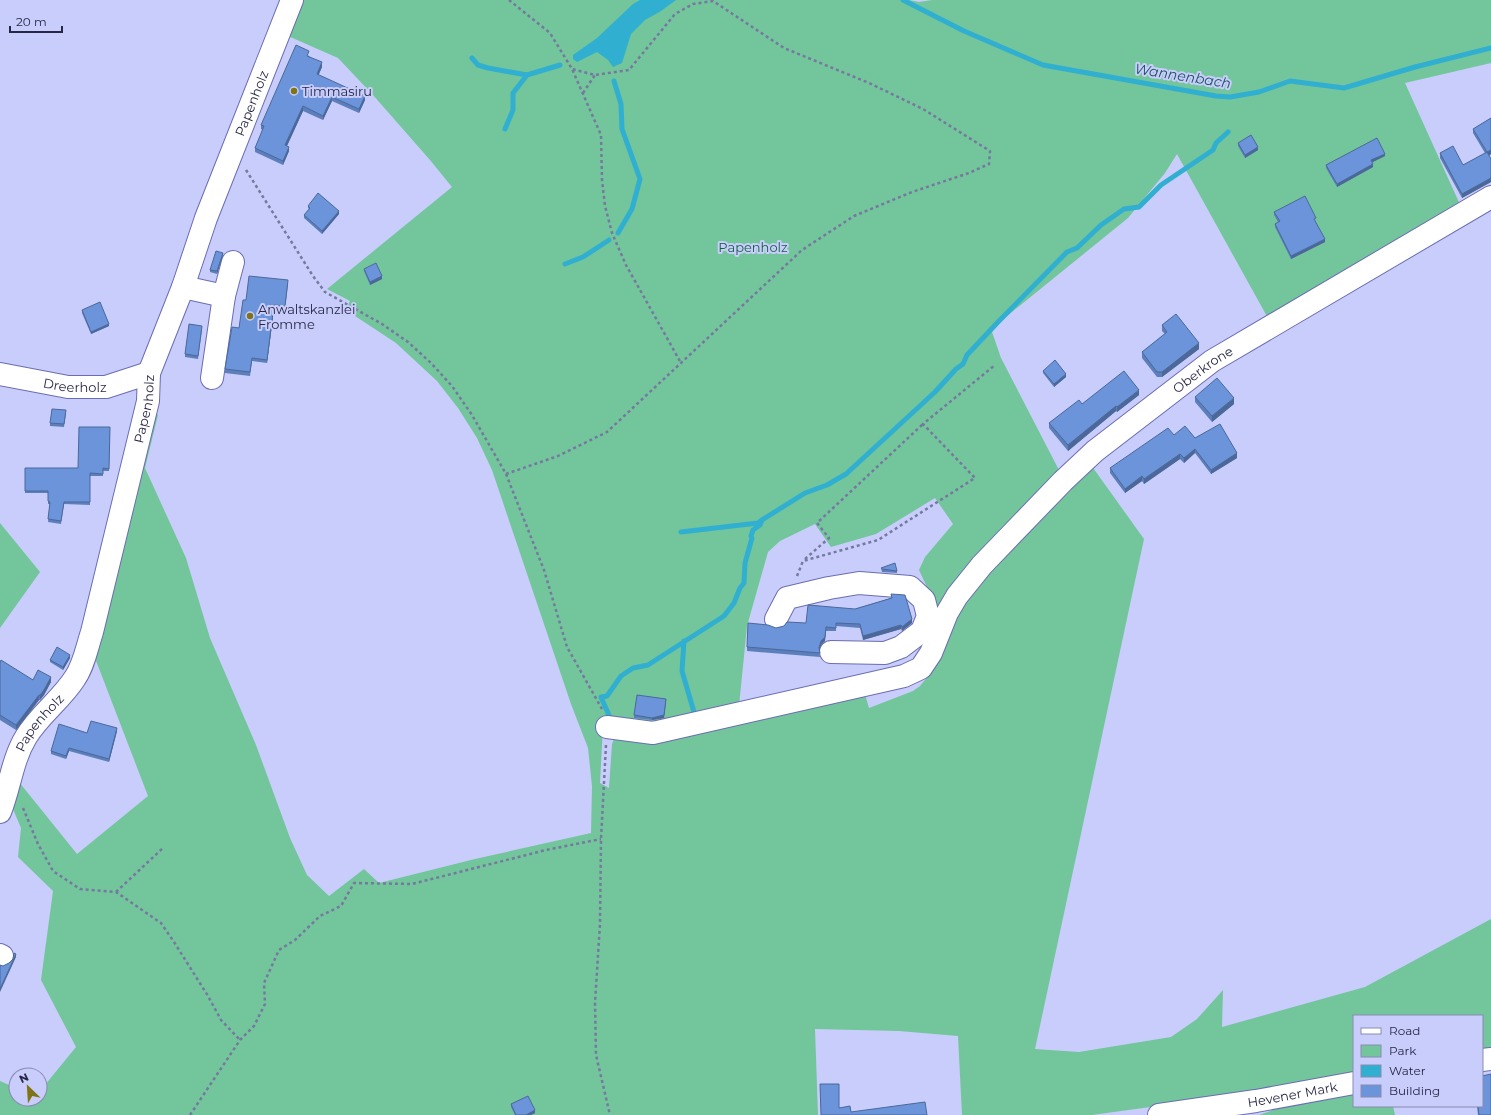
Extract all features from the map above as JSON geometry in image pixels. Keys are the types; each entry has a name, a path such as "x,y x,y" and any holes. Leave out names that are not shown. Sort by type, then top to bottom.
{"street":[{"name":"Papenholz","path":"3,804 17,754 26,736 76,677 85,654 148,401 150,373 183,288 206,218 292,0"},
{"name":"Oberkrone","path":"607,727 653,733 904,676 921,668 931,653 947,613 957,596 982,565 1063,480 1096,451 1212,361 1491,197"},
{"path":"212,378 224,296 233,262"},
{"path":"183,288 224,296"},
{"name":"Dreerholz","path":"0,374 68,387 106,387 129,378 150,373"},
{"path":"776,620 787,598 829,588 859,584 910,587 924,600 928,616 922,631 901,647 885,653 831,652"},
{"path":"885,653 890,679"},
{"name":"Hevener Mark","path":"1159,1115 1256,1101 1353,1083"}],"path":[{"path":"509,0 550,33 572,69 601,135 602,180 605,206 612,233 626,265 681,363"},
{"path":"506,474 558,456 607,432 802,250 854,216 912,192 969,173 989,164 990,150 923,109 869,83 784,48 713,1 693,4 675,14 629,70 595,75 572,69"},
{"path":"583,93 595,75"},
{"path":"233,149 313,276 325,292 382,324 408,342 431,362 452,386 472,415 506,474 544,570 567,647 604,713 607,727 601,839 600,924 595,1003 596,1055 610,1115"},
{"path":"787,598 803,561 829,538 817,522 923,424 995,365"},
{"path":"803,561 878,540 975,478 923,424"},
{"path":"3,804 22,806 38,844 53,871 80,889 116,892 161,924 200,982 221,1020 240,1040"},
{"path":"190,1115 240,1040 254,1026 265,1004 264,984 279,950 295,940 320,916 341,906 354,883 412,884 546,850 601,839"},
{"path":"116,892 164,847"}],"green space":[{"path":"302,0 909,0 919,2 932,0 1491,0 1491,63 1405,83 1462,209 1269,320 1177,154 1165,173 1128,218 991,329 1001,358 1061,474 941,617 919,570 925,557 953,524 935,498 876,534 831,547 815,524 780,541 768,552 747,626 739,706 663,727 603,726 600,783 609,788 612,744 615,737 864,691 869,708 913,691 920,686 933,670 951,626 978,583 1091,465 1144,539 1035,1049 1079,1052 1171,1037 1197,1019 1223,990 1222,1027 1365,987 1491,919 1491,1053 1483,1054 1483,1015 1353,1015 1353,1077 1302,1086 1092,1115 962,1115 958,1036 899,1031 815,1029 818,1115 0,1115 0,1081 8,1084 8,1107 48,1107 48,1081 76,1047 41,980 53,891 18,857 21,828 10,802 19,782 77,854 148,796 90,645 152,409 158,415 145,468 186,558 210,638 256,745 290,838 307,875 329,896 364,869 379,883 475,859 591,833 592,786 588,748 571,704 492,470 477,438 458,408 437,381 396,343 349,312 343,316 350,301 327,289 452,187 373,95 338,58 288,36"},
{"path":"0,523 40,572 0,628"},
{"path":"1353,1092 1353,1107 1393,1107 1395,1115 1259,1115 1303,1100"}],"water":[{"path":"640,0 676,0 645,20 631,34 622,63 613,67 608,60 597,52 577,62 573,59 573,55 597,38 633,4"}],"building":[{"path":"296,45 309,51 307,56 322,62 317,74 365,96 359,109 332,97 323,116 303,106 285,145 289,147 283,161 255,148 264,126 261,125"},
{"path":"1491,118 1491,150 1487,152 1473,129"},
{"path":"1251,135 1258,147 1245,155 1238,143"},
{"path":"1377,138 1385,154 1371,160 1373,164 1337,184 1326,165"},
{"path":"1453,146 1463,165 1487,152 1491,159 1491,178 1462,194 1440,153"},
{"path":"318,193 339,211 322,231 304,215 310,208 308,206"},
{"path":"1305,196 1316,218 1314,219 1325,239 1291,256 1275,224 1280,221 1274,212"},
{"path":"216,251 223,253 217,271 210,270"},
{"path":"376,263 382,276 370,282 364,269"},
{"path":"249,276 288,280 285,306 274,305 267,360 252,358 250,372 225,369 232,327 239,328 243,300 246,300"},
{"path":"100,302 109,324 91,332 82,310"},
{"path":"1176,314 1199,343 1162,372 1157,372 1142,352 1167,332 1162,325"},
{"path":"189,324 202,326 198,356 185,354"},
{"path":"1055,360 1066,374 1054,384 1043,371"},
{"path":"1124,371 1139,390 1117,407 1116,406 1068,445 1049,423 1079,400 1082,404"},
{"path":"1217,378 1234,398 1212,416 1195,397"},
{"path":"52,409 66,410 64,424 50,423"},
{"path":"1220,424 1237,453 1211,470 1195,449 1184,458 1180,454 1144,479 1142,476 1125,489 1110,468 1168,428 1174,435 1185,426 1195,438"},
{"path":"79,427 110,427 109,469 103,468 103,474 90,473 90,502 64,502 61,521 48,519 50,502 48,501 48,491 25,491 25,468 78,468"},
{"path":"895,563 897,571 881,568"},
{"path":"891,594 905,595 912,619 902,627 901,625 863,636 860,624 836,623 836,628 826,627 825,637 821,641 819,648 820,653 747,647 748,623 768,625 776,628 784,626 787,622 806,623 808,605 855,609 892,598"},
{"path":"57,647 70,655 63,667 50,660"},
{"path":"1,660 33,680 38,670 51,677 44,690 16,725 0,715"},
{"path":"637,695 666,699 664,715 652,718 634,715"},
{"path":"91,721 117,728 109,759 69,748 66,756 51,751 59,724 87,733"},
{"path":"14,953 16,954 0,989 0,965 3,966 9,963 13,959"},
{"path":"1491,1074 1491,1115 1479,1115 1478,1107 1483,1107 1483,1076"},
{"path":"820,1084 839,1084 839,1108 850,1106 851,1112 925,1102 927,1115 821,1115"},
{"path":"528,1096 535,1110 526,1115 516,1115 511,1104"}],"waterway":[{"name":"Wannenbach","path":"903,0 964,31 1043,65 1216,96 1230,97 1259,92 1290,81 1344,88 1415,67 1491,48"},
{"path":"472,58 478,65 527,75 560,65"},
{"path":"505,129 513,110 513,93 527,75"},
{"path":"614,81 621,104 622,129 640,179 632,209 618,233"},
{"path":"611,720 601,697 607,696 621,676 633,668 648,665 724,616 734,603 740,588 744,583 745,563 753,530 760,525 762,520 805,493 827,485 846,474 935,392 956,369 963,364 967,355 1067,252 1077,248 1101,225 1124,209 1139,207 1161,185 1213,150 1216,143 1228,132"},
{"path":"565,264 583,257 609,240"},
{"path":"681,532 758,523 762,520"},
{"path":"684,641 682,671 696,719"}],"place":[{"name":"Timmasiru","path":"294,91"},
{"name":"Anwaltskanzlei Fromme","path":"250,316"}]}
